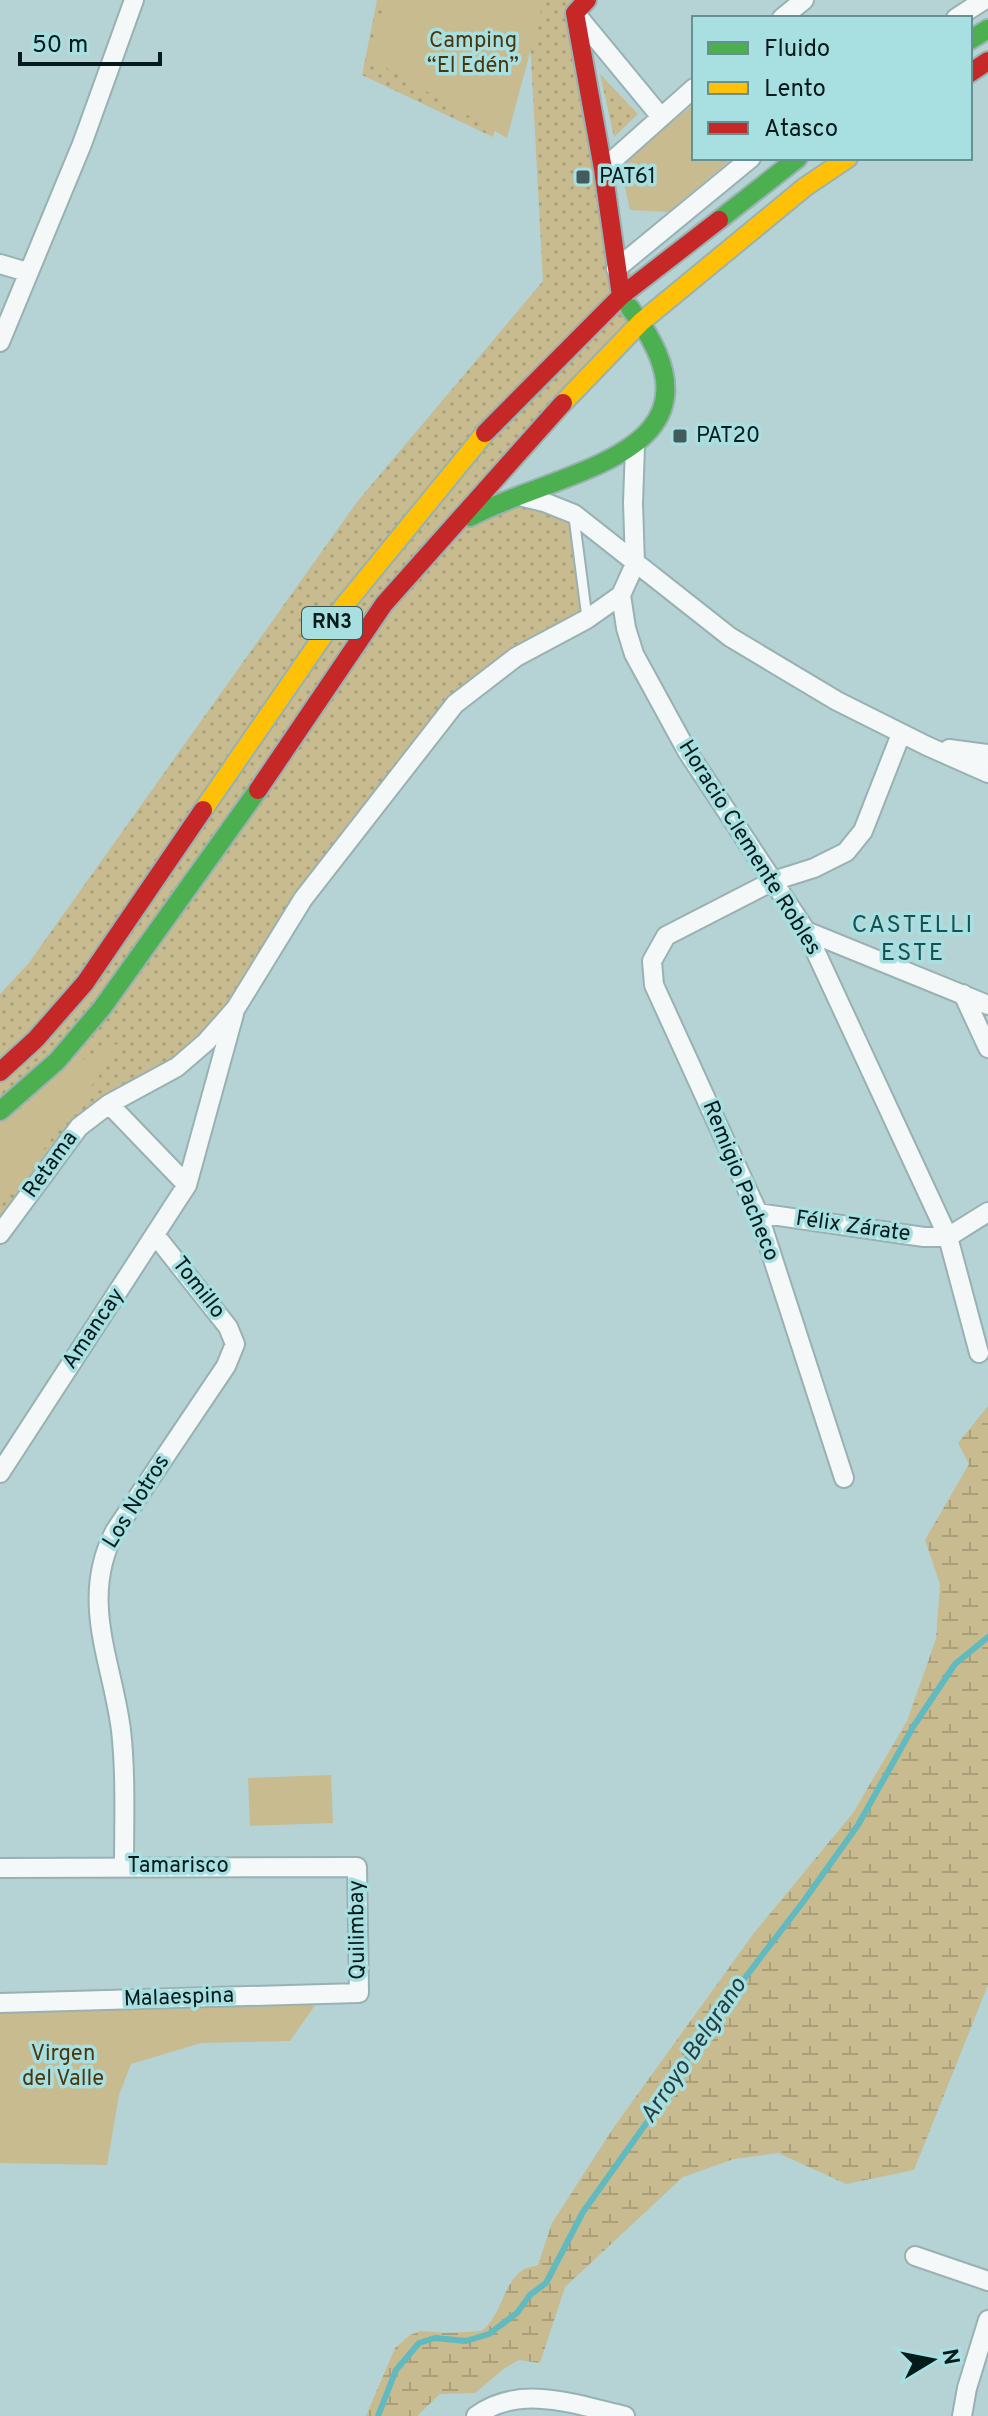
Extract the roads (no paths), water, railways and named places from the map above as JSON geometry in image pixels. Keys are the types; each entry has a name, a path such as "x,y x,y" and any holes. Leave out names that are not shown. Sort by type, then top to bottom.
{"main road":[{"path":"447,532 513,495 574,476 635,446 657,420 665,402 663,363 655,343 621,296 579,4"},
{"name":"RN3","path":"0,1111 48,1070 102,1008 224,839 384,604 447,532 545,422 641,322 805,187 845,160"},
{"name":"RN3","path":"0,1072 62,1011 109,951 343,607 495,421 621,296 789,161"}],"street":[{"path":"0,342 82,144 134,0"},
{"path":"784,16 804,0"},
{"path":"959,16 984,0"},
{"path":"579,4 661,117"},
{"path":"603,169 692,90"},
{"path":"616,269 749,160"},
{"path":"0,264 27,272"},
{"path":"236,1008 303,899 455,704 516,657 587,619 621,595 635,564 635,446"},
{"path":"513,495 544,502 574,514 730,637 837,701 988,773"},
{"name":"Horacio Clemente Robles","path":"621,595 626,628 641,671 687,751 806,931 948,1237 979,1353"},
{"path":"773,881 814,868 846,852 863,831 901,734"},
{"path":"927,746 988,754"},
{"name":"Remigio Pacheco","path":"773,881 666,936 652,961 654,985 758,1213 844,1478"},
{"path":"806,931 988,1005"},
{"path":"963,994 988,1048"},
{"name":"Retama","path":"0,1234 79,1127 109,1104 177,1067 206,1042 236,1008"},
{"name":"Amancay","path":"0,1473 187,1185 236,1008"},
{"path":"109,1104 187,1185"},
{"path":"948,1237 988,1212"},
{"name":"Félix Zárate","path":"758,1213 924,1237 948,1237"},
{"name":"Tomillo","path":"156,1236 228,1327 235,1344"},
{"name":"Los Notros","path":"124,1866 125,1768 116,1702 97,1615 104,1553 115,1531 226,1366 235,1344"},
{"name":"Tamarisco","path":"0,1868 357,1867"},
{"name":"Quilimbay","path":"357,1867 359,1993"},
{"name":"Malaespina","path":"0,2003 359,1993"},
{"path":"915,2256 988,2281"},
{"path":"962,2416 967,2388 988,2320"},
{"path":"476,2416 490,2406 518,2398 546,2399 625,2416"}],"lane":[{"path":"574,514 587,619"}],"waterway":[{"name":"Arroyo Belgrano","path":"378,2416 396,2370 419,2343 435,2338 466,2341 489,2334 517,2313 530,2295 546,2283 583,2212 660,2104 715,2013 803,1902 858,1825 913,1727 955,1664 988,1637"}],"place":[{"name":"PAT61","path":"583,177"},
{"name":"PAT20","path":"680,436"}],"district":[{"name":"CASTELLI ESTE","path":"913,940"}],"park label":[{"name":"Camping “El Edén”","path":"473,54"},
{"name":"Virgen del Valle","path":"63,2066"}]}
